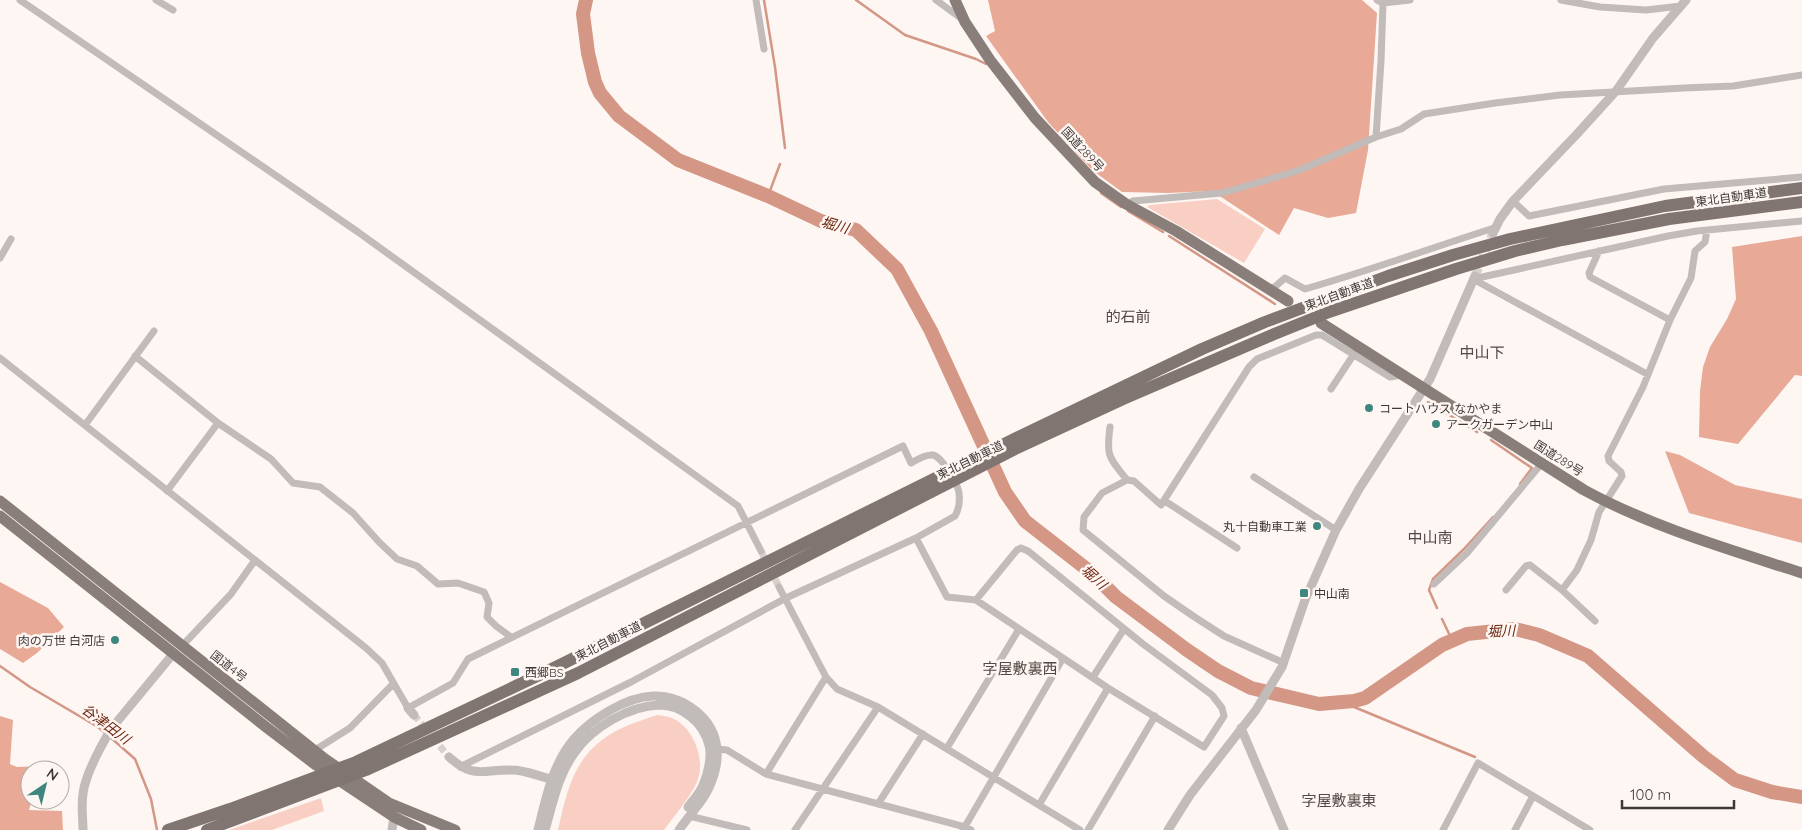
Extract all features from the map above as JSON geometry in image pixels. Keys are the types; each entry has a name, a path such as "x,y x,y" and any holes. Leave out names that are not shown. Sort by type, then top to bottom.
{"highway":[{"name":"国道289号","path":"955,0 966,22 990,60 1035,118 1095,182 1126,204 1176,231 1288,301"},
{"name":"東北自動車道","path":"207,830 366,770 578,673 948,477 1194,353 1323,299 1407,270 1510,239 1665,206 1802,188"},
{"name":"東北自動車道","path":"1015,443 1272,335 1395,289 1456,269 1515,251 1640,224 1802,202"},
{"name":"国道289号","path":"1321,323 1401,375 1605,501 1682,532 1802,573"},
{"name":"東北自動車道","path":"169,829 356,762 948,477"},
{"name":"国道4号","path":"0,501 325,758 389,803 455,830"},
{"name":"国道4号","path":"0,516 172,654 316,765 394,817 421,830"}],"street":[{"path":"20,0 390,255 738,506 761,551"},
{"path":"156,0 173,10"},
{"path":"756,0 764,49"},
{"path":"936,0 966,22"},
{"path":"1376,137 1381,61 1380,2 1410,0"},
{"path":"1561,0 1600,7 1646,10 1684,3"},
{"path":"1271,290 1285,278 1305,289 1340,280 1494,230 1513,201 1616,91 1653,38 1684,3"},
{"path":"1126,204 1133,201 1222,193 1300,170 1376,137 1401,129 1424,114 1495,103 1616,91 1733,86 1802,75"},
{"path":"1513,201 1529,216 1664,190 1802,177"},
{"path":"1474,277 1668,236 1707,230 1802,221"},
{"path":"1562,590 1580,563 1591,540 1599,512 1622,476 1621,472 1609,461 1608,456 1643,387 1670,320 1691,278 1695,251 1705,242 1707,230"},
{"path":"0,258 11,239"},
{"path":"1599,251 1589,273 1590,277 1670,320"},
{"path":"1474,277 1647,374"},
{"path":"1168,830 1190,794 1256,710 1283,665 1305,600 1336,530 1430,378 1474,277"},
{"path":"85,425 154,331"},
{"path":"1283,665 1224,636 1164,596 1083,530 1084,517 1102,493 1128,480 1134,481 1161,505 1249,367 1257,359 1316,335 1322,335 1390,377 1401,375"},
{"path":"1331,390 1354,354"},
{"path":"135,356 218,423 271,459 293,483 320,487 353,513 397,559 417,566 438,584 458,583 484,592 489,603 487,617 511,637"},
{"path":"0,358 382,662 393,684 411,712 453,683 468,658 903,446 911,463 924,456 934,455 943,462 959,491 959,509 955,516 916,538 786,598 631,682 460,767"},
{"path":"167,491 218,423"},
{"path":"1110,427 1107,447 1110,457 1128,480"},
{"path":"1434,584 1467,552 1542,463"},
{"path":"1254,478 1336,530"},
{"path":"1164,501 1237,548"},
{"path":"916,538 947,597 976,600 1108,688 1204,747 1224,716 1222,708 1212,695 1124,629 1028,551 1021,548 1017,550 976,600"},
{"path":"83,830 82,794 85,783 111,729 172,654 182,646 230,594 255,560"},
{"path":"1506,590 1526,566 1530,565 1562,590 1596,621"},
{"path":"779,587 826,677 837,689 878,707 1080,830"},
{"path":"947,748 1019,629"},
{"path":"1092,677 1124,629"},
{"path":"717,749 727,750 766,774 966,829 993,777 1064,658"},
{"path":"766,774 826,677"},
{"path":"316,750 350,728 393,684"},
{"path":"1039,805 1108,688"},
{"path":"538,830 550,779 574,739 586,726 616,708 641,698 653,696 666,697 690,706 709,726 717,749 715,771 711,784 679,830"},
{"path":"545,830 557,786 575,751 590,736 615,719 643,708 659,705 672,707 690,716 698,723 709,746 708,772 703,787 672,830"},
{"path":"795,830 878,707"},
{"path":"1088,830 1156,716"},
{"path":"1241,728 1284,830"},
{"path":"878,804 923,734"},
{"path":"449,757 460,767 468,771 482,773 513,770 550,779"},
{"path":"1443,830 1478,762 1590,830"},
{"path":"1515,830 1533,796"},
{"path":"689,816 747,830"},
{"path":"392,830 394,817"}],"shaded area":[{"path":"988,0 1362,0 1377,13 1368,150 1356,213 1328,218 1294,208 1279,235 1212,191 1168,193 1122,192 1092,170 1048,122 986,36 995,31"},
{"path":"1217,199 1265,229 1244,263 1147,207 1150,205"},
{"path":"1802,236 1802,376 1795,375 1738,444 1699,437 1700,391 1703,367 1710,347 1727,319 1736,299 1732,247"},
{"path":"1665,451 1680,455 1735,485 1802,499 1802,543 1689,513"},
{"path":"0,582 48,608 64,627 37,653 23,663 0,649"},
{"path":"657,715 667,716 680,722 692,737 699,755 700,764 694,788 664,830 558,830 566,797 577,769 595,745 628,725"},
{"path":"0,716 13,720 10,764 20,767 20,810 62,811 63,830 0,830"},
{"path":"321,798 324,811 272,830 229,830"}],"waterway":[{"name":"堀川","path":"586,0 583,14 588,53 595,82 600,93 619,116 678,160 768,196 821,221 856,230 897,269 931,331 1005,492 1025,521 1093,574 1116,597 1218,671 1251,688 1319,704 1354,701 1365,698 1442,645 1467,634 1515,629 1539,635 1588,656 1704,757 1735,780 1772,792 1802,797"},
{"path":"764,0 785,148"},
{"path":"856,0 905,35 986,64"},
{"path":"768,196 780,164"},
{"path":"1101,193 1121,207"},
{"path":"1128,211 1163,232"},
{"path":"1169,236 1275,304"},
{"path":"1428,402 1477,432"},
{"path":"1491,440 1532,468 1520,484"},
{"path":"1437,608 1429,590 1433,579 1493,517"},
{"path":"1442,619 1452,640"},
{"name":"谷津田川","path":"0,666 30,687 98,727 106,734"},
{"path":"1342,702 1475,757"},
{"name":"谷津田川","path":"110,737 135,759 151,799 157,830"}],"tunnel":[{"path":"1475,276 1493,233"},
{"path":"761,551 779,587"},
{"path":"414,715 426,729"},
{"path":"433,738 449,757"}],"place":[{"name":"コートハウス なかやま","path":"1369,408"},
{"name":"アークガーデン中山","path":"1436,424"},
{"name":"丸十自動車工業","path":"1317,526"},
{"name":"中山南","path":"1304,593"},
{"name":"肉の万世 白河店","path":"115,640"},
{"name":"西郷BS","path":"515,672"}],"district":[{"name":"的石前","path":"1128,316"},
{"name":"中山下","path":"1482,352"},
{"name":"中山南","path":"1430,537"},
{"name":"字屋敷裏西","path":"1020,668"},
{"name":"字屋敷裏東","path":"1339,800"}]}
